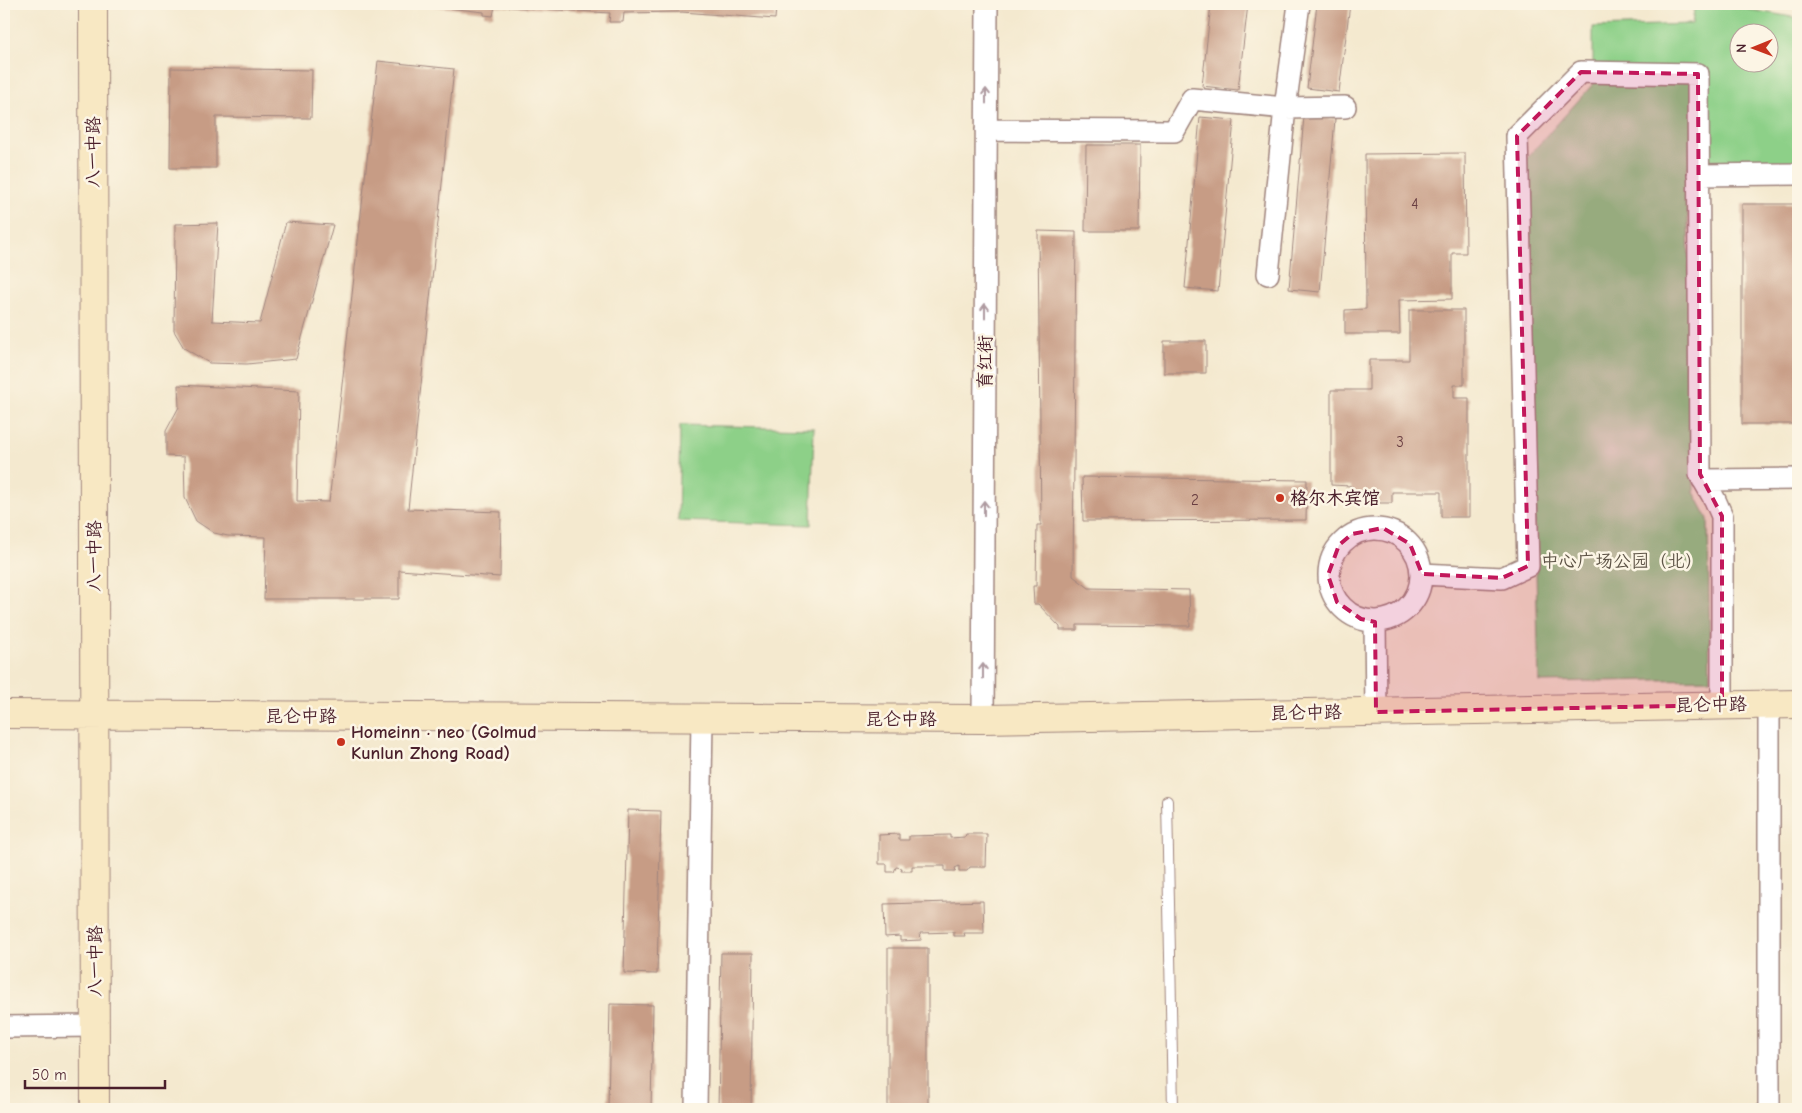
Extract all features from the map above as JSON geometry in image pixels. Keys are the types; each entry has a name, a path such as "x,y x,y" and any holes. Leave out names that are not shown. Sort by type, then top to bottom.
{"main road":[{"name":"八一中路","path":"93,4 95,1109"},
{"name":"昆仑中路","path":"4,714 983,719 1798,704"}],"street":[{"name":"育红街","path":"983,719 987,4"},
{"path":"1268,274 1284,108 1299,4"},
{"path":"1422,574 1502,578 1528,566 1517,136 1581,72 1698,74 1700,474 1722,516 1722,705"},
{"path":"986,130 1174,131 1192,99 1284,108 1345,106"},
{"path":"1698,175 1798,174"},
{"path":"1703,480 1798,479"},
{"path":"1383,528 1398,534 1410,544 1419,558 1422,574 1420,589 1413,602 1403,612 1390,619 1375,622 1361,619 1348,613 1338,602 1331,589 1328,575 1331,559 1339,545 1352,534 1366,529 1383,528"},
{"path":"1375,622 1376,712"},
{"path":"1769,704 1769,1109"},
{"path":"696,1109 702,718"},
{"path":"4,1027 95,1026"}],"lane":[{"path":"1166,801 1173,1109"}],"highlighted area":[{"path":"1581,72 1698,74 1700,474 1722,516 1722,705 1376,712 1375,622 1361,619 1337,602 1328,575 1339,545 1352,534 1383,528 1410,544 1422,574 1502,578 1528,566 1517,136"}],"green space":[{"name":"中心广场公园（北）","path":"1695,4 1717,4 1798,18 1798,168 1687,167 1694,492 1708,519 1710,679 1539,682 1525,160 1593,84 1593,27 1692,24"},
{"path":"680,425 814,428 811,525 678,521"}],"building":[{"path":"421,4 771,4 771,6 776,7 775,19 682,12 624,13 623,22 609,22 610,13 495,6 493,16 484,15 484,12"},
{"path":"1211,4 1248,4 1238,90 1202,86"},
{"path":"1317,4 1350,4 1339,92 1307,88"},
{"path":"378,61 454,69 408,509 501,512 500,577 399,570 399,599 264,599 266,537 228,536 214,533 196,521 185,498 184,457 166,456 166,431 179,407 178,385 299,391 297,501 329,502"},
{"path":"171,68 312,70 311,118 216,117 216,168 170,168"},
{"path":"1304,116 1335,119 1320,292 1289,289"},
{"path":"1200,117 1234,120 1218,291 1185,288"},
{"path":"1086,145 1140,145 1139,231 1085,231"},
{"path":"1465,153 1466,253 1452,253 1452,299 1399,300 1400,334 1345,334 1345,310 1366,309 1365,154"},
{"path":"1742,204 1798,204 1798,424 1742,424"},
{"path":"286,222 333,225 296,359 247,364 209,363 184,348 174,331 175,224 218,223 212,321 260,323"},
{"path":"1038,231 1076,232 1073,576 1089,588 1189,590 1190,626 1077,625 1077,630 1060,630 1060,627 1038,604 1034,604 1033,586 1036,586 1037,525 1041,525"},
{"path":"1409,310 1464,310 1464,385 1454,385 1454,398 1469,398 1469,517 1441,517 1441,492 1392,492 1392,503 1351,503 1351,486 1331,485 1331,390 1369,390 1369,360 1409,360"},
{"path":"1164,341 1206,341 1206,373 1164,373"},
{"path":"1082,477 1307,480 1306,520 1083,521"},
{"path":"628,810 661,811 657,974 624,973"},
{"path":"899,834 899,840 909,840 909,836 950,835 950,838 965,837 966,834 987,834 986,867 970,867 967,871 959,871 959,866 955,868 956,871 945,871 945,866 912,866 912,871 901,871 902,868 896,867 894,872 887,872 887,864 879,864 879,835"},
{"path":"983,901 984,933 964,933 965,936 954,936 954,932 920,933 921,940 900,941 900,936 885,937 884,904"},
{"path":"888,948 928,948 928,1109 888,1109"},
{"path":"721,953 753,953 751,1109 718,1109"},
{"path":"610,1004 653,1005 651,1109 608,1109"}],"place":[{"name":"格尔木宾馆","path":"1280,498"},
{"name":"Homeinn · neo (Golmud Kunlun Zhong Road)","path":"341,742"}]}
